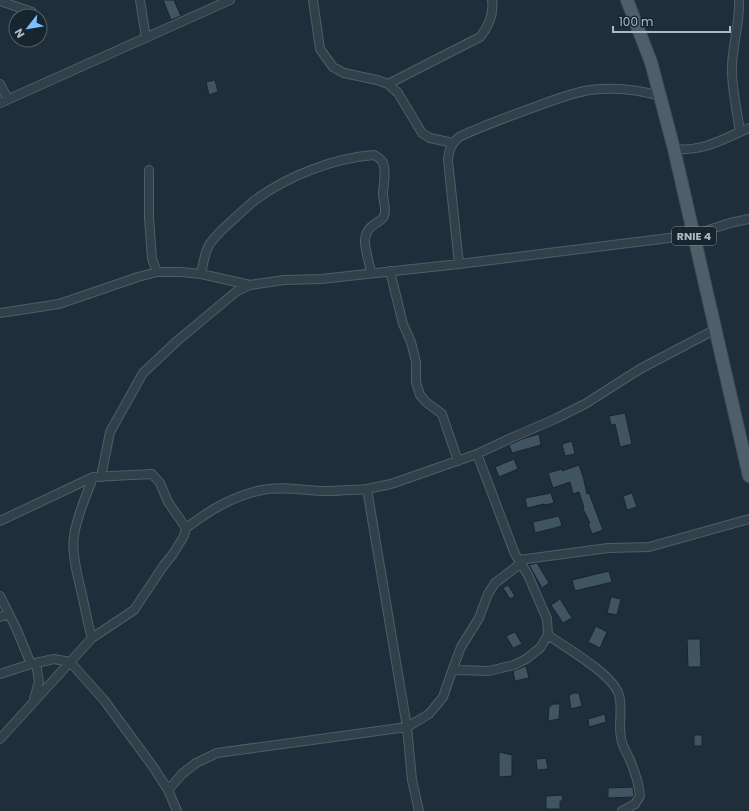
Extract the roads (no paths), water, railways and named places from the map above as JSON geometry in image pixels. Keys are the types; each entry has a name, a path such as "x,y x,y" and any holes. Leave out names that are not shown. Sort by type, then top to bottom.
{"main road":[{"name":"RNIE 4","path":"627,0 650,62 674,149 749,476"}],"street":[{"path":"140,0 146,38"},
{"path":"0,103 230,0"},
{"path":"313,0 320,50 333,67 344,73 377,80 388,84 398,93 422,133 430,138 453,142"},
{"path":"388,84 480,37 486,30 491,20 493,9 492,0"},
{"path":"739,0 738,25 732,63 732,77 740,132"},
{"path":"0,1 20,8"},
{"path":"0,84 8,99"},
{"path":"460,264 448,160 448,152 453,142 464,135 514,114 555,99 591,90 641,90 660,96"},
{"path":"674,149 687,150 706,146 749,128"},
{"path":"201,274 208,248 214,238 223,228 255,200 274,188 313,169 332,162 374,155 383,163 383,201 385,211 382,219 372,225 367,232 365,241 371,273"},
{"path":"149,170 149,218 152,259 157,272"},
{"path":"92,638 86,620 83,600 78,583 74,536 97,477 110,432 143,373 177,341 237,291 250,285 284,280 321,279 460,264 693,235 730,223 749,220"},
{"path":"390,271 403,324 415,356 416,382 420,395 426,402 442,414 458,461"},
{"path":"0,313 59,304 157,272 201,274 250,285"},
{"path":"0,739 92,638 134,610 173,554 184,536 186,528 209,510 229,500 264,489 322,491 367,489 391,484 458,461 555,419 585,404 640,369 716,330"},
{"path":"452,671 489,671 514,665 526,659 540,648 548,635 547,619 528,576 515,554 477,454"},
{"path":"0,521 97,477 152,474 160,483 168,502 186,528"},
{"path":"367,489 407,727 412,780 418,811"},
{"path":"168,790 182,774 196,763 217,753 407,727 429,714 443,697 461,647 479,618 488,594 496,583 520,562 608,548 649,547 749,520"},
{"path":"0,596 34,663 39,682 34,702"},
{"path":"0,617 9,614"},
{"path":"548,635 598,670 614,686 619,695 621,738 630,759 640,796 634,804 622,811"},
{"path":"0,674 34,663 54,659 70,662 104,700 154,768 168,790 177,811"}]}
